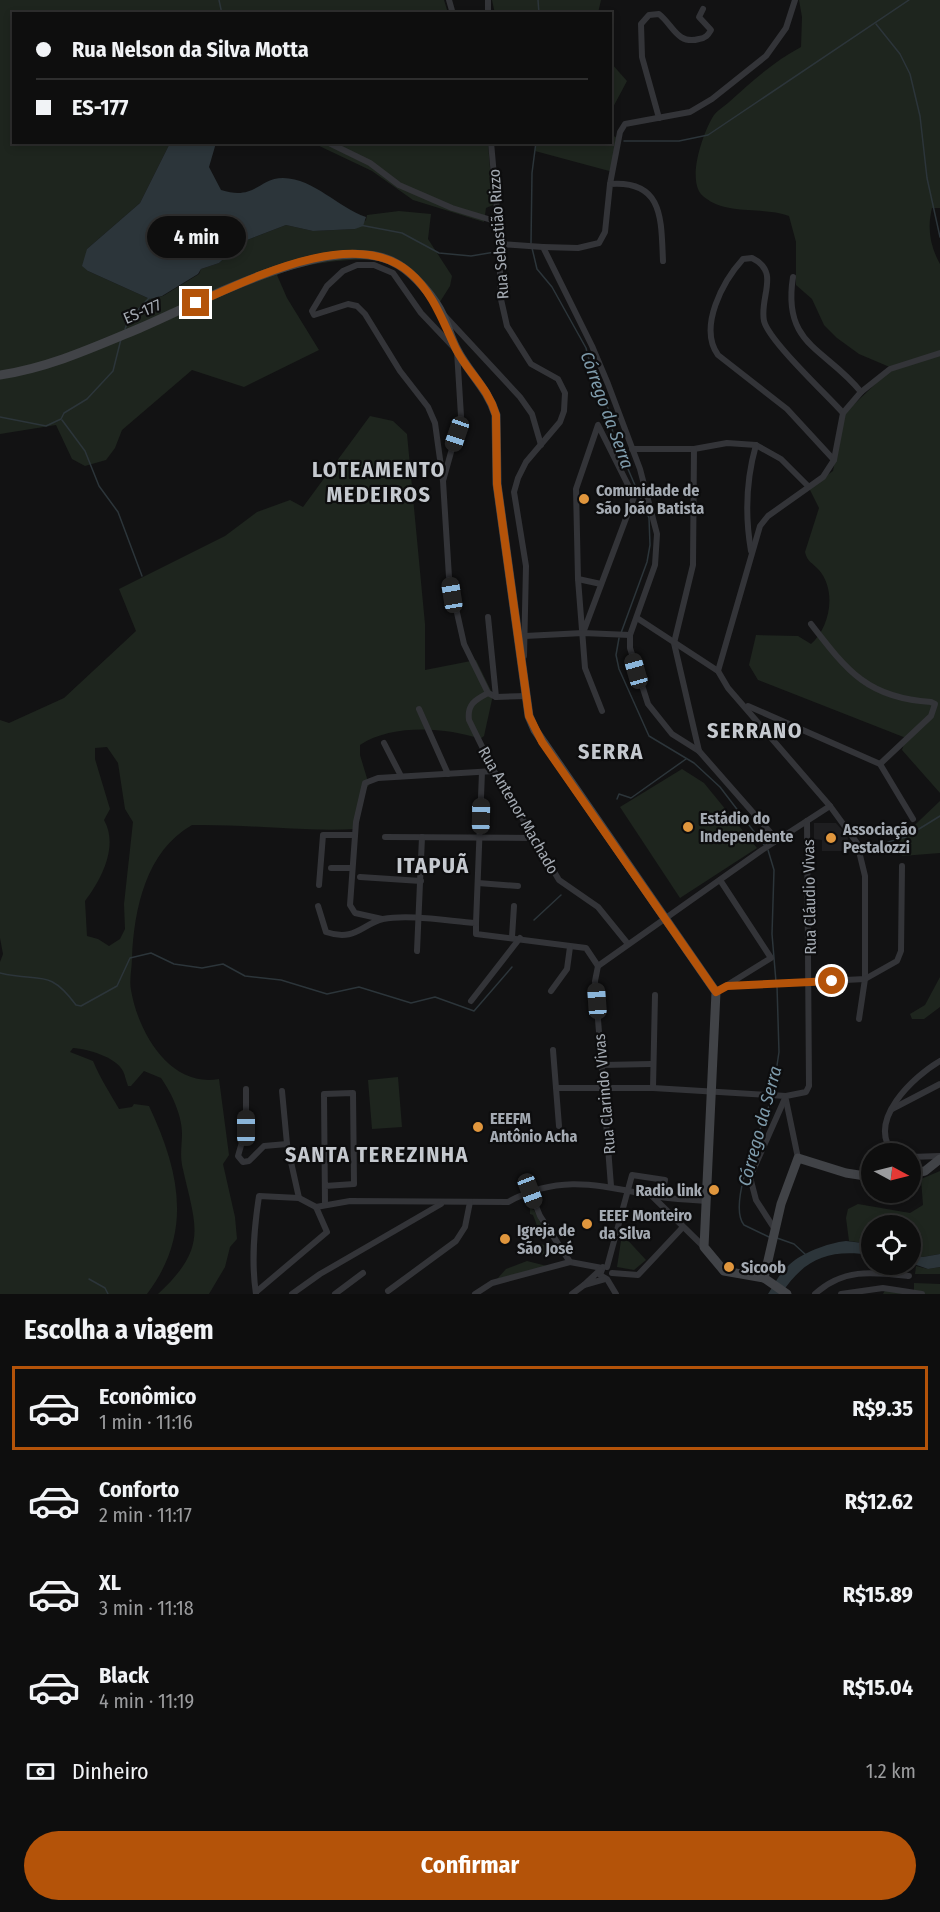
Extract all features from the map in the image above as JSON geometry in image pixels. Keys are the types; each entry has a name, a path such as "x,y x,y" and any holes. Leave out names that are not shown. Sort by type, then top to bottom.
{"main road":[{"name":"ES-177","path":"0,375 47,365 291,264 364,254 398,264 411,273 442,313 457,351 492,400 496,415 497,484 523,638 529,716 542,742 716,992"},
{"path":"716,992 704,1248 724,1271 767,1280 787,1294"},
{"path":"921,1172 925,1171 940,1157"},
{"path":"767,1280 773,1234 798,1158 861,1175"}],"street":[{"path":"500,244 578,248 599,243 605,232 610,184 622,128 629,122 659,118 702,107 759,63 786,28 795,0"},
{"path":"659,118 642,57 641,24 649,15 659,14 679,36 691,40 701,39 711,30 699,17 703,9"},
{"path":"331,144 370,163 399,185 452,208 498,222"},
{"name":"Rua Sebastião Rizzo","path":"491,144 500,244 500,295 507,326 531,364 558,379 565,393 562,417 548,439 541,445"},
{"path":"610,184 636,185 651,196 662,224 663,261"},
{"path":"539,247 592,346 632,449 657,534 655,565 630,635 630,648 648,704 672,734 699,751 777,840"},
{"path":"834,460 787,409 718,355 712,346 709,335 711,318 743,259 752,258 766,270 768,283 763,312 769,332 843,413"},
{"path":"443,481 461,416 457,351 421,313 393,273 374,265 357,265 343,271 327,286 312,311 314,315 348,303 357,306 365,314 400,371 428,407 435,423 443,481 449,577 464,644 488,693 496,697 527,696"},
{"path":"793,277 790,307 794,322 818,354 846,375 861,392"},
{"path":"442,313 520,397 532,414 541,445 526,462 514,492 526,566 523,638 583,633 630,635"},
{"path":"718,671 760,526 768,516 823,477 834,460 843,413 861,392 898,366 940,353"},
{"path":"583,633 634,497 598,425 576,489 578,579 585,668 602,711"},
{"path":"632,449 694,449 716,443 756,445 781,459 808,486"},
{"path":"751,552 748,532 749,468 756,445"},
{"path":"694,449 693,565 674,643 699,751"},
{"path":"578,579 601,584"},
{"path":"488,617 496,697"},
{"path":"637,618 718,671 728,688 830,806 857,843 865,876 865,980 859,1019"},
{"path":"811,624 839,661 871,686 901,700 935,704 931,716 880,764"},
{"name":"Rua Antenor Machado","path":"488,693 473,701 468,712 494,771 559,880 598,907 628,944"},
{"path":"744,704 880,764 913,819"},
{"path":"419,709 448,774"},
{"path":"384,743 401,776"},
{"path":"476,923 381,919 352,910 349,892 351,868 355,835 365,783 368,779 494,771"},
{"path":"482,772 476,934 586,948 598,966 769,845 830,806"},
{"name":"Rua Cláudio Vivas","path":"786,1097 802,1095 809,1086 807,821"},
{"path":"319,885 322,835 355,835"},
{"path":"385,837 535,838"},
{"path":"417,951 422,837"},
{"path":"727,986 865,980 899,957 902,866"},
{"path":"331,868 351,868"},
{"path":"360,876 421,880"},
{"path":"716,992 771,958 720,880"},
{"path":"478,884 518,886"},
{"path":"318,906 326,932 335,935 364,930 381,919"},
{"path":"512,937 514,906"},
{"path":"471,1001 520,938"},
{"path":"551,991 567,969 570,947"},
{"name":"Rua Clarindo Vivas","path":"598,966 595,981 611,1186"},
{"path":"652,1088 655,995"},
{"path":"553,1050 558,1088 559,1126"},
{"path":"888,1143 886,1130 892,1110 906,1086 940,1061"},
{"path":"603,1065 651,1064"},
{"path":"892,1110 940,1084"},
{"path":"558,1088 652,1088 786,1097"},
{"path":"246,1089 246,1128 238,1156 243,1162 249,1161 264,1146 287,1144"},
{"path":"282,1091 287,1144 299,1198"},
{"path":"325,1186 354,1184 353,1093 324,1094 325,1204"},
{"path":"786,1097 798,1158"},
{"path":"773,1234 756,1200 750,1177 786,1097"},
{"path":"921,1157 940,1157"},
{"path":"572,1294 605,1273 630,1190 632,1175 665,1180 661,1197"},
{"path":"256,1293 253,1276 259,1196 299,1198 316,1206 350,1201 442,1204 508,1202 530,1191 583,1182 661,1197 706,1201"},
{"path":"530,1191 540,1216 570,1262"},
{"path":"651,1195 704,1248"},
{"path":"388,1292 456,1241 465,1227 470,1202"},
{"path":"292,1294 320,1274 442,1204"},
{"path":"256,1293 327,1232 316,1206"},
{"path":"475,1294 492,1283 570,1262 605,1273 638,1275 683,1227"},
{"path":"335,1294 363,1273"},
{"path":"605,1273 616,1294"},
{"path":"815,1294 829,1282 855,1273 861,1273"},
{"path":"841,1294 884,1288 922,1294"}],"shaded area":[{"path":"0,0 444,0 448,12 12,12 12,144 170,144 140,203 87,249 88,271 150,299 163,296 199,274 201,269 219,263 242,242 286,225 313,231 355,229 366,220 367,215 399,211 431,214 428,239 452,276 450,286 438,305 405,271 394,264 382,261 335,261 302,267 277,275 287,298 319,350 244,387 192,370 122,430 115,448 106,460 85,466 72,459 56,425 0,434"},
{"path":"492,0 601,0 598,12 495,12"},
{"path":"799,0 940,0 940,208 932,208 930,230 932,244 940,264 940,793 902,750 906,738 758,680 749,665 756,635 798,636 811,644 823,628 829,608 828,588 825,579 805,552 819,508 809,488 833,471 844,414 892,368 859,354 837,338 824,325 812,299 796,285 796,242 789,216 768,211 734,209 713,203 704,197 696,181 701,145 714,115 763,73 801,47 802,17"},
{"path":"612,64 627,81 612,109"},
{"path":"612,135 620,139 613,172 535,151 535,144 612,144"},
{"path":"170,144 216,144 209,167 221,190 242,193 275,179 295,180 316,188 345,207 366,217 363,226 355,229 313,231 286,225 242,242 219,263 201,269 198,274 162,296 150,299 88,271 82,266 87,249 140,203"},
{"path":"315,144 488,144 493,205 486,208 484,222 413,200 372,171"},
{"path":"370,416 393,421 407,434 425,624 425,670 476,660 493,695 484,736 480,739 435,730 403,731 373,738 360,745 360,755 369,785 364,790 356,829 315,830 192,825 176,836 153,866 140,901 133,939 131,990 141,1023 159,1054 171,1066 186,1075 201,1079 219,1079 229,1155 223,1164 235,1217 237,1239 230,1247 225,1267 209,1294 158,1294 186,1262 192,1248 194,1234 194,1220 181,1161 182,1126 178,1111 161,1078 144,1071 131,1086 128,1086 123,1071 114,1062 94,1052 73,1048 70,1052 93,1061 119,1109 132,1107 134,1104 149,1106 168,1154 174,1177 177,1201 176,1224 171,1247 162,1271 147,1294 0,1294 0,962 3,954 0,938 0,720 9,723 64,698 136,631 119,589 225,536 257,512 290,500 303,507","holes":["107,747 118,763 125,809 133,822 124,904 125,929 120,939 109,946 98,939 87,936 85,901 102,873 110,841 104,820 110,809 95,759 95,748"]},
{"name":"Estádio do Independente","path":"682,769 704,783 757,848 680,898 620,807"},
{"path":"940,801 940,853 902,856 898,849 899,840"},
{"name":"Associação Pestalozzi","path":"814,823 836,823 847,836 852,851 822,851 822,840 814,839"},
{"path":"940,977 940,1007 924,1019 912,1019 910,1014 925,1005"},
{"path":"398,1077 402,1127 372,1129 368,1080"},
{"path":"940,1171 940,1254 921,1257 921,1215 861,1215 861,1243 849,1241 846,1218 848,1209 858,1204 910,1213 923,1205 921,1179"},
{"path":"530,1208 534,1210 548,1238 537,1235 539,1231 533,1215 530,1214"},
{"path":"622,1234 646,1260 634,1270 617,1267"},
{"path":"846,1241 861,1243 861,1254 830,1255 819,1259 799,1272 781,1294 768,1294 784,1270 799,1257 831,1244"},
{"path":"537,1243 552,1247 549,1256 534,1253"},
{"path":"940,1254 940,1267 928,1269 921,1267 921,1257"},
{"path":"527,1261 547,1266 497,1279 506,1269"},
{"path":"921,1267 928,1269 940,1267 940,1274 921,1274"},
{"path":"914,1283 940,1284 940,1294 883,1294 886,1288 914,1293"}],"waterway":[{"path":"219,0 222,12"},
{"name":"Córrego da Serra","path":"538,0 539,12"},
{"path":"624,141 679,141 708,135 909,0"},
{"path":"876,24 900,54 910,74 920,116 927,178 940,237"},
{"name":"Córrego da Serra","path":"531,243 532,173 536,144"},
{"path":"360,225 402,233 439,253 471,256 495,252"},
{"name":"Córrego da Serra","path":"532,248 537,269 552,287 586,348 592,371 610,413 613,434 649,518 650,545 647,562 621,633"},
{"path":"125,329 129,319 149,298"},
{"path":"0,417 46,426 61,419 64,413 87,399 113,371 121,339"},
{"path":"62,420 85,451 99,486 118,512 142,576"},
{"name":"Córrego da Serra","path":"619,638 616,655 619,669 649,736 694,763 720,787 765,846"},
{"path":"617,799 619,794 631,798 686,759"},
{"path":"888,842 906,837 940,816"},
{"name":"Córrego da Serra","path":"768,850 774,870 772,934 776,982"},
{"path":"534,920 561,895"},
{"path":"0,973 50,981 58,985 76,1005 81,1006 117,986 130,958 151,953 174,964 202,968 223,964 245,976 281,980 327,994 359,987 411,1003 435,997 474,1011 512,967"},
{"name":"Córrego da Serra","path":"773,1092 779,1052 777,986"},
{"name":"Córrego da Serra","path":"769,1237 744,1225 740,1214 740,1199 748,1162 772,1097"},
{"name":"Córrego da Serra","path":"777,1238 794,1244 806,1255"},
{"path":"89,1279 105,1288 108,1294"}],"place":[{"name":"Comunidade de São João Batista","path":"584,499"},
{"name":"Estádio do Independente","path":"688,827"},
{"name":"Associação Pestalozzi","path":"831,838"},
{"name":"EEEFM Antônio Acha","path":"478,1127"},
{"name":"Radio link","path":"714,1190"},
{"name":"EEEF Monteiro da Silva","path":"587,1224"},
{"name":"Igreja de São José","path":"505,1239"},
{"name":"Sicoob","path":"729,1267"}],"district":[{"name":"LOTEAMENTO MEDEIROS","path":"379,482"},
{"name":"SERRANO","path":"755,730"},
{"name":"SERRA","path":"611,751"},
{"name":"ITAPUÃ","path":"433,865"},
{"name":"SANTA TEREZINHA","path":"377,1154"}],"route":[{"path":"196,303 291,264 329,257 364,254 386,258 411,273 442,313 457,351 492,400 498,436 497,484 529,716 542,742 716,992 727,986 832,981"}]}
